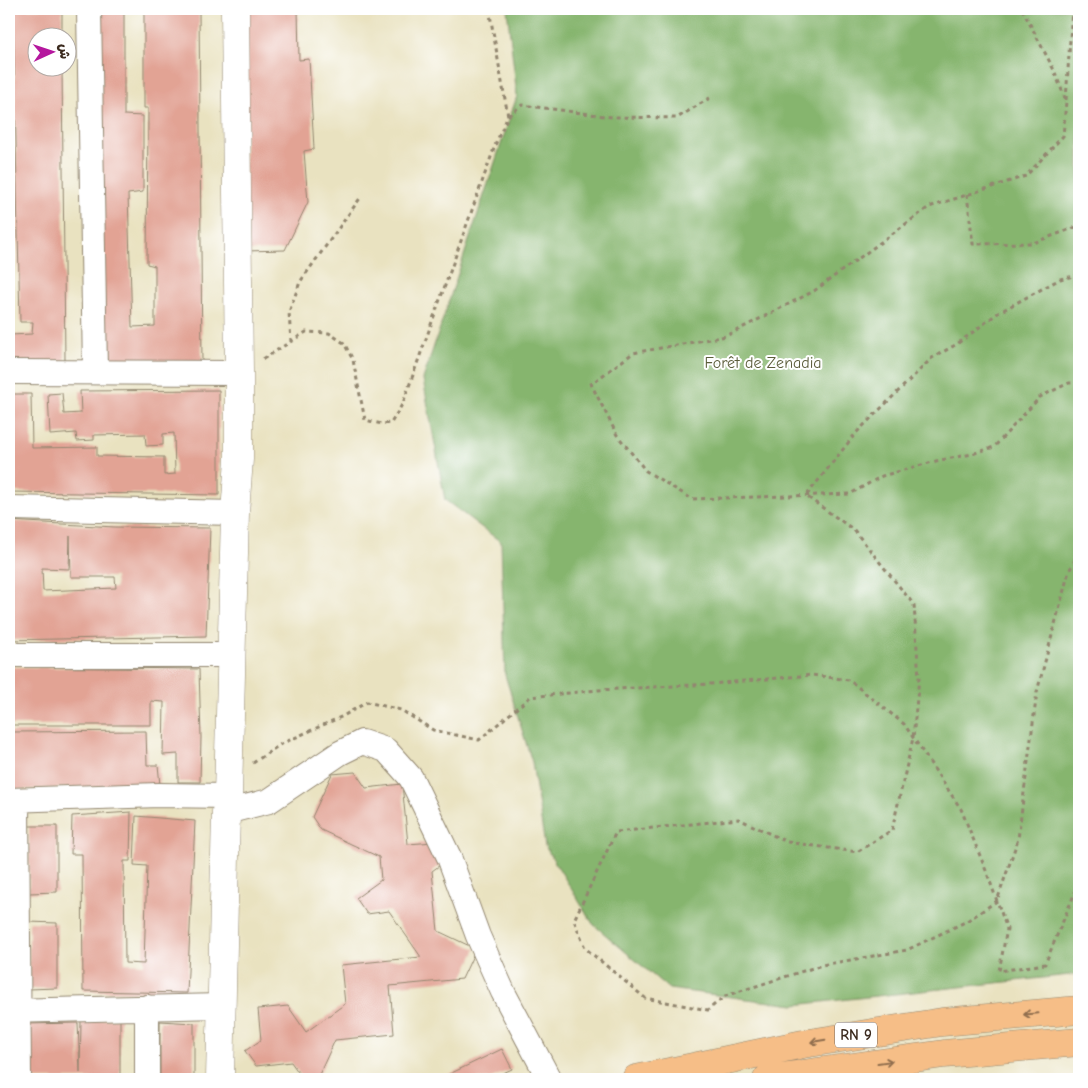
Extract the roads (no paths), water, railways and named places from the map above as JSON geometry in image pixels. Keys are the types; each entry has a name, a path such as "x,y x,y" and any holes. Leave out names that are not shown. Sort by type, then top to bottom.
{"main road":[{"name":"RN 9","path":"636,1079 803,1044 942,1022 1079,1010"},
{"path":"767,1079 944,1054 1079,1042"}],"street":[{"path":"89,9 95,372"},
{"path":"220,1079 235,513 239,459 240,373 235,9"},
{"path":"9,372 240,373"},
{"path":"9,508 235,513"},
{"path":"9,655 232,655"},
{"path":"19,1079 13,1011 13,800 159,795 227,804 268,801 340,753 362,742 386,750 411,778 449,857 478,936 502,992 549,1079"},
{"path":"13,1011 221,1006"},
{"path":"147,1007 147,1079"}],"park label":[{"name":"Forêt de Zenadia","path":"763,363"}]}
